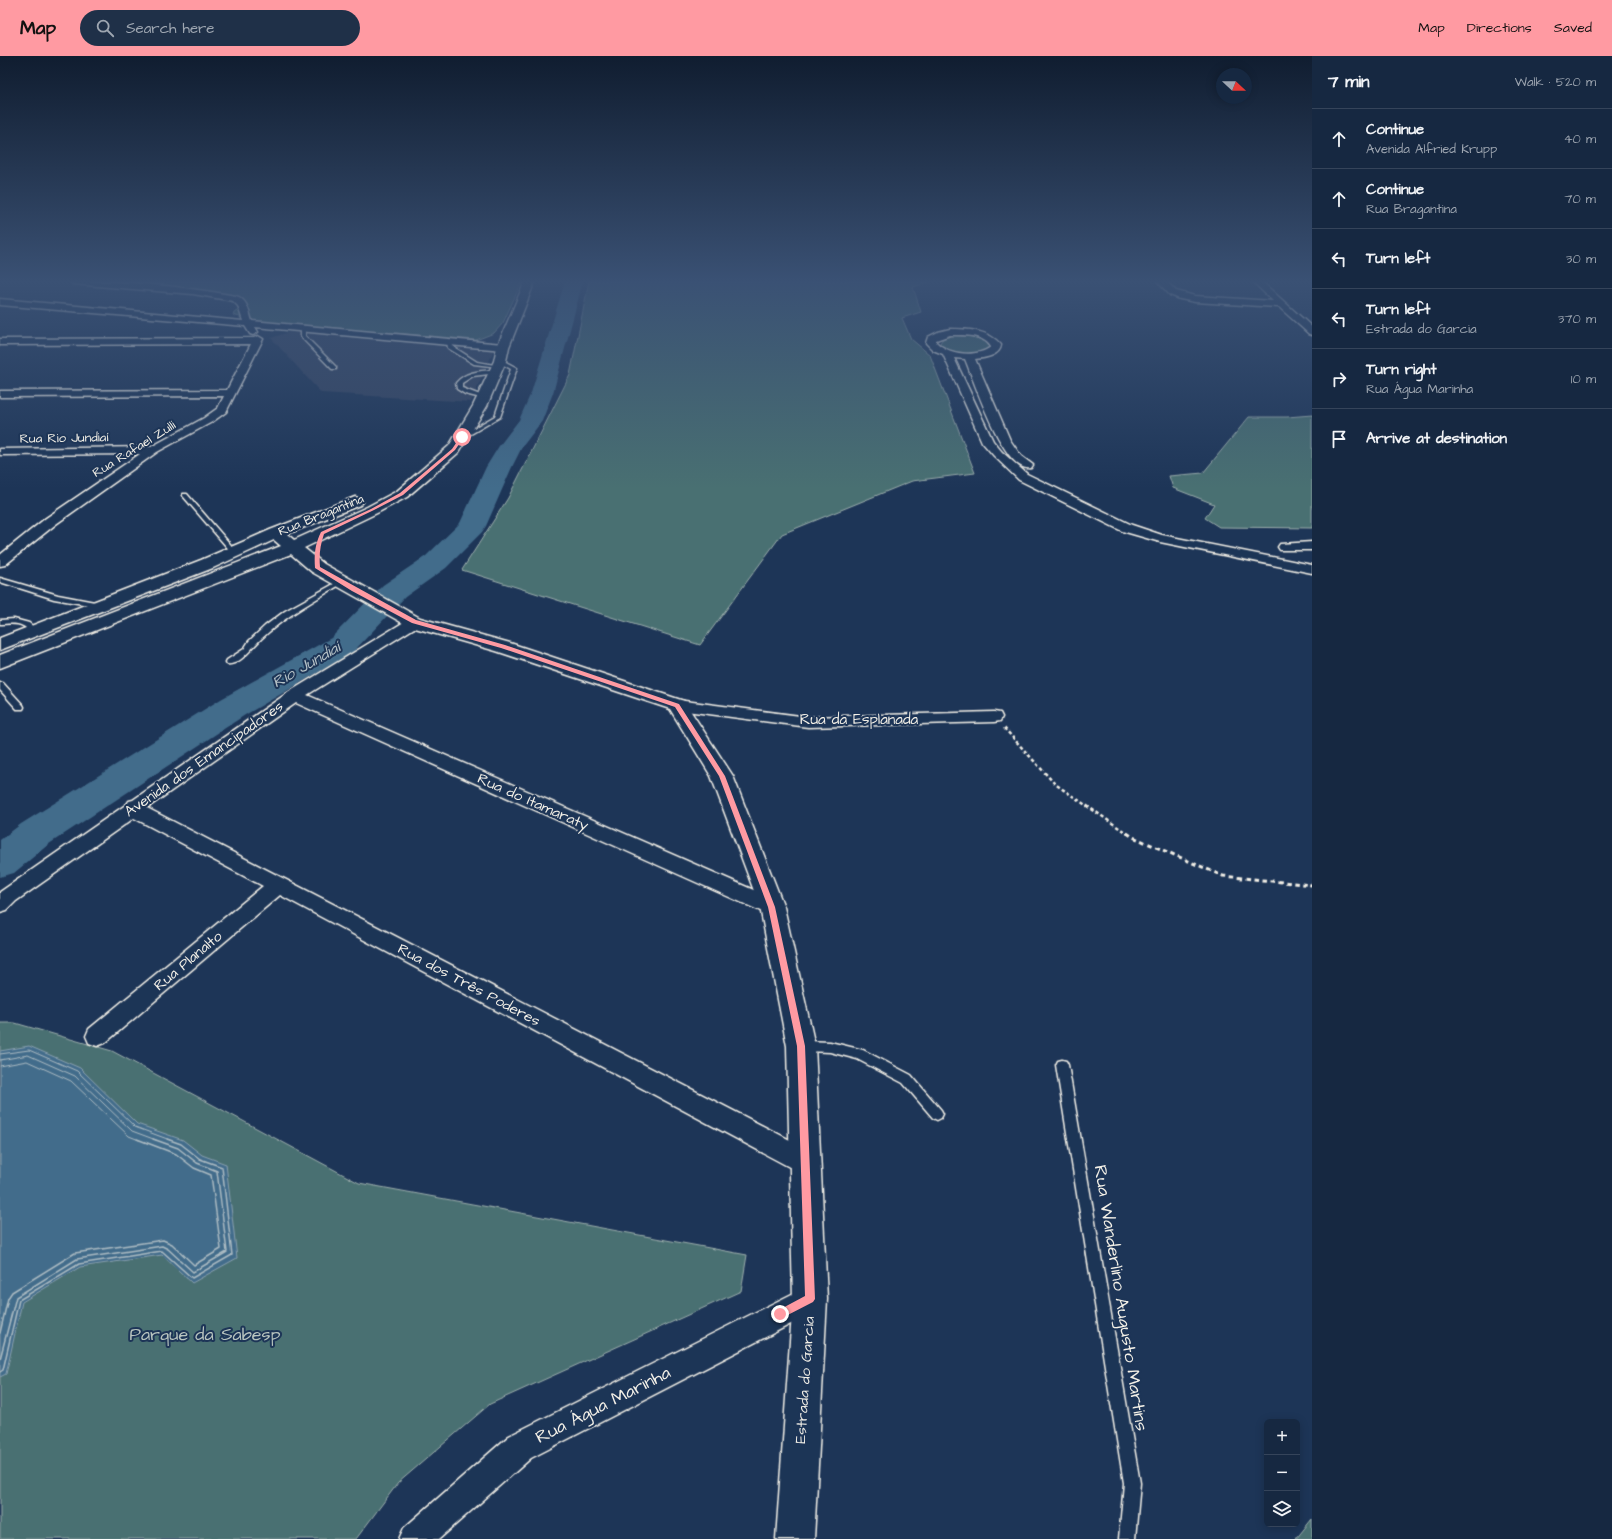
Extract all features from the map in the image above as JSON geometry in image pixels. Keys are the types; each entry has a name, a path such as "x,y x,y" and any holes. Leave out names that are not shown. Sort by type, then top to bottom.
{"main road":[{"path":"428,471 454,449 462,437 484,398 503,350"},
{"name":"Rua Bragantina","path":"0,644 207,564 276,533 328,514 428,471"},
{"name":"Rua Bragantina","path":"0,662 293,547 372,510 402,494 428,471"},
{"path":"276,533 318,568 414,622 503,647 677,705"},
{"path":"318,568 316,555 322,533"},
{"name":"Estrada do Garcia","path":"677,705 722,776 772,907 801,1046 810,1299 795,1539"}],"street":[{"name":"Rua Rafael Zulli","path":"0,562 51,521 153,450 208,420 222,410 256,350"},
{"path":"941,350 947,353 969,356 987,354 993,350"},
{"path":"947,353 988,442 998,454 1023,476 1072,502 1145,535 1312,569"},
{"path":"969,356 1004,440 1017,458 1036,471 1085,499 1148,526 1175,533 1312,560"},
{"path":"0,394 231,393"},
{"name":"Rua Rio Jundiaí","path":"0,452 153,450"},
{"path":"0,461 14,452"},
{"path":"1072,502 1085,499"},
{"path":"1285,547 1312,546"},
{"name":"Avenida dos Emancipadores","path":"0,904 135,806 295,696 414,622"},
{"name":"Rua do Itamaraty","path":"295,696 772,907"},
{"name":"Rua da Esplanada","path":"677,705 808,722 994,717"},
{"name":"Rua dos Três Poderes","path":"135,806 141,813 806,1162"},
{"name":"Rua Planalto","path":"98,1036 278,885"},
{"name":"Rua Água Marinha","path":"415,1539 520,1447 810,1299"}],"lane":[{"path":"317,350 334,368"},
{"path":"455,350 476,363 514,368 497,417 462,437"},
{"path":"484,398 463,391 460,389 459,384 463,378 498,366"},
{"path":"186,495 201,515 234,552"},
{"path":"0,580 57,597 100,605"},
{"path":"230,662 247,651 252,643 268,628 288,613 348,586"},
{"path":"0,622 28,624 34,631"},
{"path":"0,685 20,707"},
{"path":"801,1046 830,1047 859,1054 907,1079 937,1114"},
{"name":"Rua Wanderlino Augusto Martins","path":"1062,1064 1132,1483 1127,1539"}],"path":[{"path":"994,717 1055,784 1133,837 1223,876 1312,886"}],"shaded area":[{"path":"282,350 494,350 471,402 321,393"}],"green space":[{"path":"575,350 924,350 930,355 975,473 912,481 782,534 700,645 462,570 508,498 570,375"},
{"path":"950,350 986,350 971,354"},
{"path":"1312,415 1312,528 1219,527 1205,518 1214,504 1173,488 1169,476 1203,473 1249,417 1287,417"},
{"name":"Parque da Sabesp","path":"0,1023 15,1023 112,1051 359,1183 747,1255 741,1291 490,1404 398,1483 356,1539 0,1539"},
{"path":"1312,1519 1312,1539 1296,1539"}],"water":[{"path":"29,1046 80,1068 137,1124 183,1140 202,1155 226,1164 237,1258 192,1283 162,1255 80,1267 22,1302 6,1374 0,1377 0,1051"}],"waterway":[{"name":"Rio Jundiaí","path":"0,862 35,834 233,707 342,645 394,591 436,562 472,526 499,467 511,446 530,421 542,393 554,350"}],"route":[{"path":"462,437 454,449 402,494 372,510 322,533 316,555 318,568 354,590 414,622 503,647 677,705 722,776 772,907 801,1046 810,1299 780,1314"}]}
